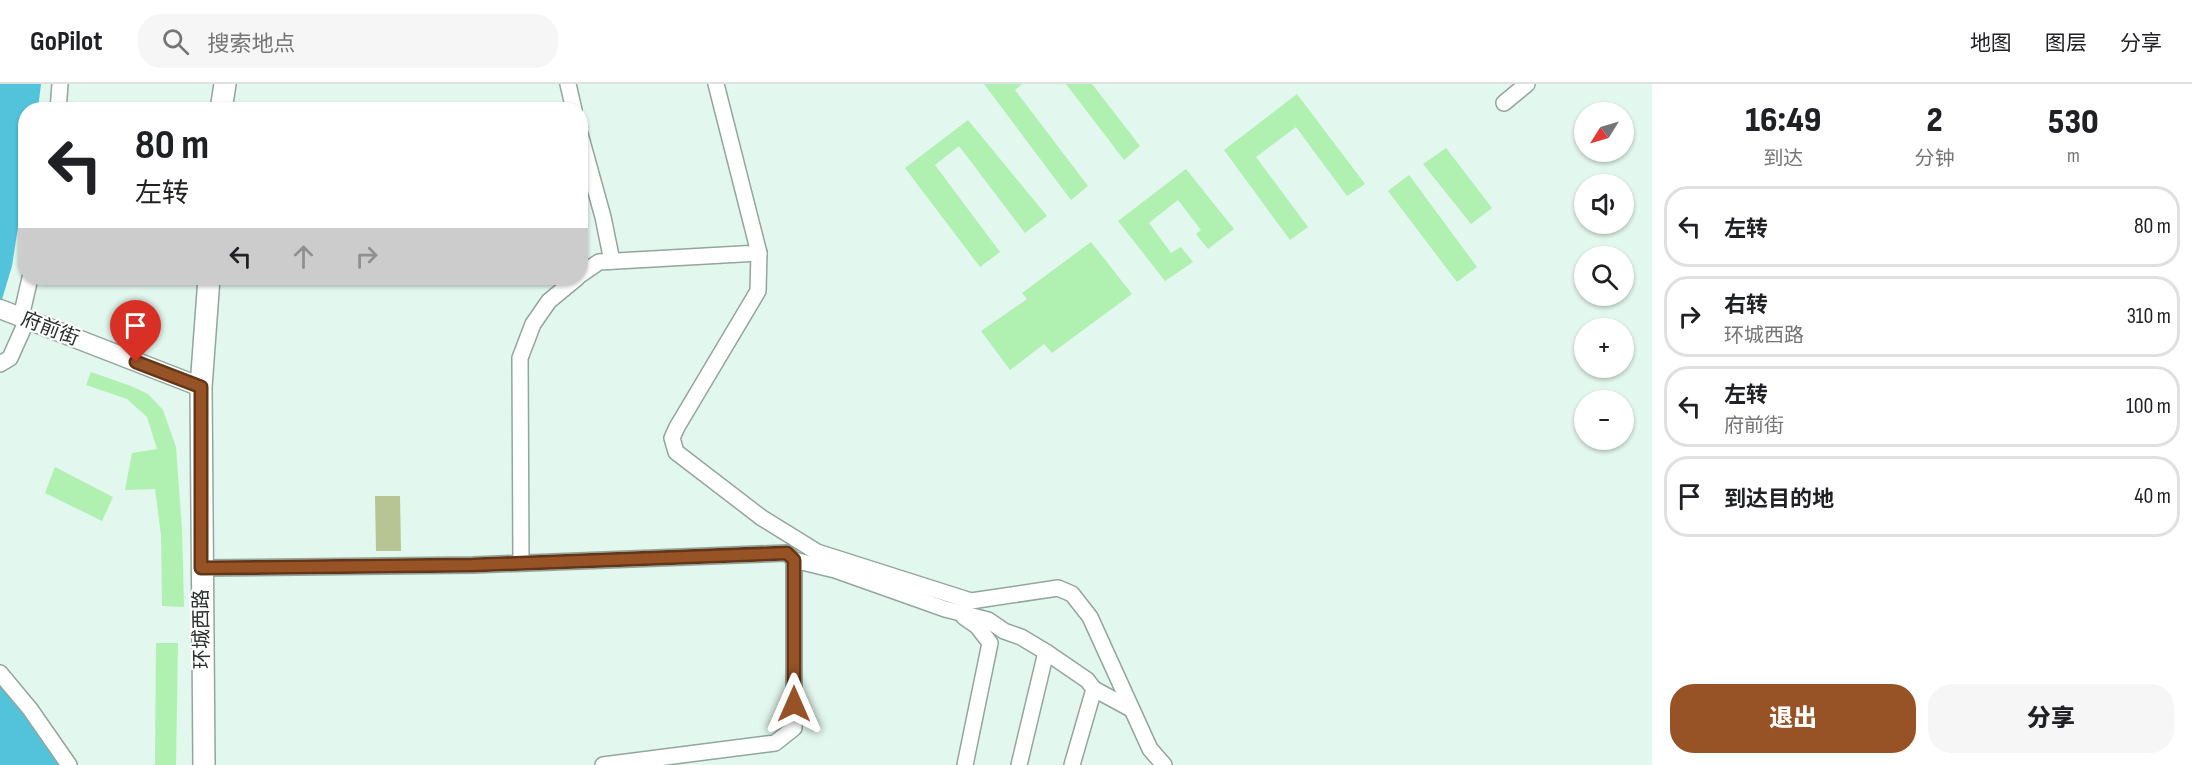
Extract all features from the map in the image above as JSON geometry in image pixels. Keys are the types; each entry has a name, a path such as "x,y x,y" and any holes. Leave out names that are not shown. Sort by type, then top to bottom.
{"main road":[{"path":"222,102 225,84"},
{"name":"环城西路","path":"204,765 201,387 208,285"}],"street":[{"path":"59,102 60,84"},
{"path":"568,84 572,102"},
{"path":"716,84 759,253 758,291 677,427 672,438 676,452 762,518 817,552 970,601 1058,588 1072,594 1090,617 1150,748 1164,765"},
{"path":"1504,103 1527,84"},
{"path":"588,163 612,261"},
{"path":"588,267 599,262 759,253"},
{"path":"0,364 10,358 24,319 29,285"},
{"path":"521,563 520,358 533,324 549,302 567,285"},
{"name":"府前街","path":"0,309 201,387"},
{"path":"201,568 521,563 787,553 794,560 835,570 957,612 988,620 1004,632 1021,637 1046,652 1087,680 1094,689 1131,709"},
{"path":"603,765 775,743 794,728 794,560"},
{"path":"957,612 977,626 990,643 965,765"},
{"path":"1019,765 1046,652"},
{"path":"0,673 30,709 69,765"},
{"path":"1072,765 1094,689"}],"green space":[{"path":"375,496 400,496 401,551 376,551"}],"water":[{"path":"0,84 41,84 39,102 18,102 18,227 12,266 0,306"},
{"path":"0,682 61,765 0,765"}],"building":[{"path":"984,84 1022,84 1015,90 1088,186 1071,200"},
{"path":"1066,84 1092,84 1140,146 1124,160"},
{"path":"1297,94 1365,184 1347,196 1296,127 1256,157 1308,227 1290,240 1224,150"},
{"path":"968,120 1047,216 1025,233 959,146 935,165 1000,252 980,267 905,168"},
{"path":"1446,148 1492,208 1471,224 1423,164"},
{"path":"1186,169 1234,229 1208,249 1196,234 1201,230 1178,200 1149,223 1171,253 1181,247 1193,262 1165,281 1118,221"},
{"path":"1409,175 1477,267 1457,282 1388,191"},
{"path":"1091,242 1132,294 1052,353 1044,344 1010,370 981,331 1027,299 1022,293"},
{"path":"91,372 148,394 163,410 176,447 182,529 184,607 162,606 161,535 155,489 125,490 132,453 157,449 147,417 127,399 86,385"},
{"path":"55,467 113,497 102,521 45,493"},
{"path":"156,643 178,643 176,765 155,765"}],"route":[{"path":"136,362 201,387 201,568 473,565 787,553 794,560 794,704"}]}
